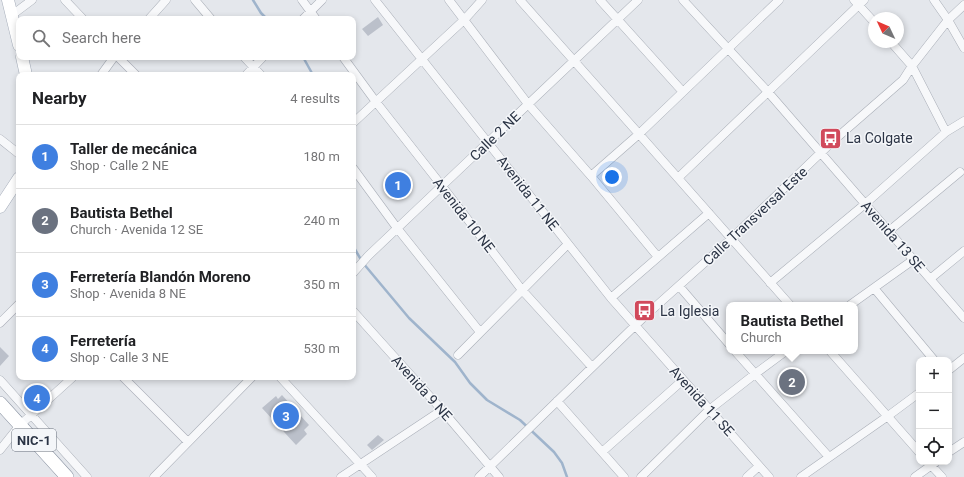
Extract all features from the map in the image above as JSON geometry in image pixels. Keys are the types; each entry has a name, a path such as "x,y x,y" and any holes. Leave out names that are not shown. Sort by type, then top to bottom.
{"highway":[{"name":"NIC-1","path":"0,403 68,477"}],"main road":[{"path":"8,0 16,32"},
{"path":"23,60 25,72"},
{"path":"0,207 16,183"}],"street":[{"path":"12,15 32,0"},
{"path":"65,0 80,16"},
{"path":"152,16 166,0"},
{"path":"195,0 208,16"},
{"path":"302,0 314,16"},
{"path":"306,16 322,0"},
{"path":"375,0 422,59"},
{"path":"449,0 465,19 528,104 591,176 658,257"},
{"path":"356,120 465,19 482,0"},
{"path":"520,0 787,302"},
{"path":"600,0 683,92"},
{"name":"Calle 2 NE","path":"356,270 397,228 638,0"},
{"name":"Avenida 13 SE","path":"683,0 768,92 964,318"},
{"path":"934,0 948,20 964,48"},
{"path":"591,176 639,134 728,49 773,2"},
{"path":"678,178 859,2 868,14"},
{"name":"Calle Transversal Este","path":"489,466 635,326 834,141 903,80 948,20 964,5"},
{"path":"896,48 912,66 946,132"},
{"name":"Avenida 11 NE","path":"422,59 611,298 635,326"},
{"path":"103,72 112,60"},
{"path":"121,60 133,72"},
{"path":"247,60 258,72"},
{"path":"249,72 260,60"},
{"name":"Avenida 10 NE","path":"345,60 354,72"},
{"name":"Avenida 10 NE","path":"356,75 522,290 592,367"},
{"path":"770,283 865,204 946,132 964,121"},
{"path":"0,139 16,152"},
{"path":"356,172 397,228 480,332"},
{"path":"889,231 960,172"},
{"path":"611,298 709,213"},
{"path":"458,355 568,244"},
{"path":"930,279 964,251"},
{"path":"854,302 913,260"},
{"path":"679,286 726,341"},
{"path":"874,288 932,357"},
{"path":"0,323 16,307"},
{"name":"Avenida 9 NE","path":"356,314 442,410 499,477"},
{"name":"Avenida 11 SE","path":"635,326 769,477"},
{"path":"738,354 829,457"},
{"path":"642,477 709,410 782,354"},
{"path":"833,354 916,449"},
{"path":"952,368 964,358"},
{"path":"0,380 87,477"},
{"path":"0,450 20,425 70,380"},
{"path":"126,380 188,442"},
{"path":"154,477 249,380"},
{"path":"283,380 372,477"},
{"path":"602,452 682,380"},
{"path":"801,477 916,395"},
{"path":"557,401 624,477"},
{"path":"341,477 442,410"},
{"path":"952,450 964,442"},
{"path":"915,477 930,465"},
{"path":"933,465 942,477"},
{"path":"479,477 489,466"},
{"path":"747,477 759,466"}],"building":[{"path":"378,17 383,25 368,36 362,29"},
{"path":"400,176 407,182 396,194 389,188"},
{"path":"0,347 9,356 0,366"},
{"path":"800,369 806,378 784,395 778,387"},
{"path":"282,395 309,425 304,430 307,434 296,445 262,408 276,396 278,399"},
{"path":"378,435 384,440 372,450 367,445"}],"waterway":[{"path":"253,0 264,16"},
{"path":"305,60 311,72"},
{"path":"356,251 363,263 409,318 455,362 470,383 487,400 520,420 554,452 562,463 567,477"}],"place":[{"name":"La Colgate","path":"830,138"},
{"name":"Taller de mecánica","path":"398,185"},
{"name":"La Iglesia","path":"644,311"},
{"name":"Bautista Bethel","path":"792,382"},
{"name":"Ferretería","path":"37,398"},
{"name":"Ferretería Blandón Moreno","path":"286,416"}]}
